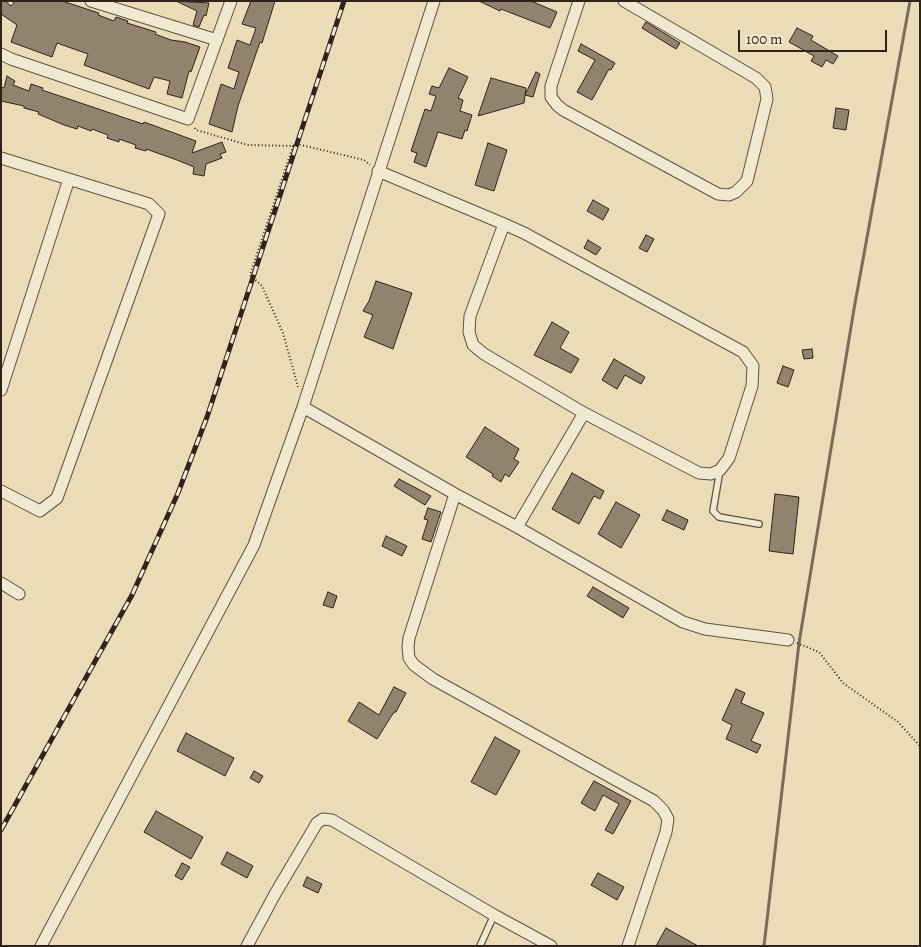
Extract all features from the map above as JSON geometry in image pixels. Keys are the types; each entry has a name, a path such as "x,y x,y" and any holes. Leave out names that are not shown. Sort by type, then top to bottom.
{"street":[{"path":"91,1 217,40"},
{"path":"1,54 188,119 231,1"},
{"path":"41,946 254,545 303,407 434,1"},
{"path":"579,1 551,86 551,97 557,105 718,194 729,195 736,192 747,181 766,99 765,88 756,78 624,1"},
{"path":"1,158 149,204 160,214 57,498 40,511 1,491"},
{"path":"378,172 504,224 524,233 743,352 753,366 752,386 729,458 720,470 710,474 699,473 584,413 484,354 474,345 469,332 470,316 504,224"},
{"path":"1,390 69,179"},
{"path":"303,407 683,622 705,629 788,640"},
{"path":"517,527 584,413"},
{"path":"454,494 409,638 410,658 414,665 433,679 654,802 664,810 668,819 666,832 628,946"},
{"path":"1,583 18,594"},
{"path":"247,946 317,823 323,819 332,820 494,915 551,946"}],"lane":[{"path":"720,470 714,511 719,517 759,524"},
{"path":"480,946 494,915"}],"path":[{"path":"188,119 196,130 248,145 293,146 297,144 364,160 378,172"},
{"path":"293,146 250,275 262,286 283,333 303,407"},
{"path":"788,640 819,652 844,683 898,722 920,746"}],"building":[{"path":"1,1 5,1 11,6 15,1 62,1 99,13 98,15 114,21 116,17 128,21 127,23 156,32 155,34 171,40 200,47 191,72 189,71 182,98 167,94 170,81 154,77 149,89 84,65 88,54 57,43 52,57 11,42 17,25 1,14"},
{"path":"176,1 209,3 206,16 204,15 199,27 193,25 197,11"},
{"path":"251,1 275,1 262,43 260,42 238,106 232,132 209,124 221,84 234,89 239,72 228,68 237,40 250,45 256,28 242,24"},
{"path":"479,1 531,1 557,12 550,28 501,9 500,11"},
{"path":"646,22 680,43 676,49 642,28"},
{"path":"797,28 813,36 811,40 838,56 833,64 826,60 822,67 811,61 814,56 789,42"},
{"path":"581,44 615,63 611,70 609,69 592,100 577,92 595,60 578,51"},
{"path":"449,68 468,77 458,98 463,100 460,111 472,115 467,131 465,130 462,139 438,132 426,167 414,162 417,153 411,151 425,109 431,111 436,96 429,94 432,86 439,88"},
{"path":"536,72 540,74 533,97 525,95"},
{"path":"7,76 15,81 13,85 29,91 31,84 43,88 42,90 143,124 144,122 196,141 192,153 222,142 226,152 220,154 222,158 206,164 204,176 193,174 194,167 177,160 146,149 146,151 135,148 136,145 119,139 119,142 107,138 108,135 92,129 91,131 78,126 77,129 64,125 38,114 39,112 24,108 24,106 1,101 1,87 4,88"},
{"path":"491,78 526,88 524,103 478,116"},
{"path":"836,108 849,110 846,130 833,128"},
{"path":"488,143 507,150 494,191 475,185"},
{"path":"593,200 609,209 603,220 587,211"},
{"path":"646,235 654,239 647,252 639,248"},
{"path":"588,240 601,248 596,255 584,248"},
{"path":"376,281 412,293 393,349 364,337 373,315 363,311 369,301"},
{"path":"552,322 569,332 560,348 579,359 571,373 534,355"},
{"path":"812,349 813,358 804,359 802,350"},
{"path":"614,359 645,377 641,384 625,375 617,389 602,380"},
{"path":"783,366 794,370 788,387 777,383"},
{"path":"485,427 519,449 514,459 519,462 509,477 505,474 501,482 492,476 493,474 466,457"},
{"path":"572,473 604,491 600,499 594,496 579,524 552,509"},
{"path":"399,479 431,496 425,505 394,486"},
{"path":"775,494 799,497 793,554 769,551"},
{"path":"616,502 640,515 621,548 598,534"},
{"path":"428,508 441,512 431,542 422,539 428,520 424,519"},
{"path":"667,510 688,520 684,530 662,520"},
{"path":"386,536 407,546 402,556 382,546"},
{"path":"593,587 629,608 623,618 587,596"},
{"path":"328,592 337,596 333,608 323,605"},
{"path":"394,687 406,693 396,712 394,712 377,739 348,721 359,702 379,715"},
{"path":"736,689 745,693 741,703 764,713 751,741 761,745 757,753 726,739 732,725 722,720"},
{"path":"186,733 234,758 225,776 177,751"},
{"path":"495,737 520,751 496,795 471,782"},
{"path":"254,771 263,776 259,783 250,778"},
{"path":"594,781 631,801 613,834 605,830 619,804 603,795 595,811 581,803"},
{"path":"156,811 203,837 191,859 144,832"},
{"path":"227,852 253,866 247,878 221,864"},
{"path":"182,863 190,867 182,880 175,876"},
{"path":"598,873 624,887 617,900 591,885"},
{"path":"307,877 322,884 318,893 303,886"},
{"path":"666,928 698,946 656,946"}],"waterway":[{"path":"764,946 799,643 854,309 910,1"}],"railway":[{"path":"1,830 132,595 178,493 207,417 344,1"}]}
